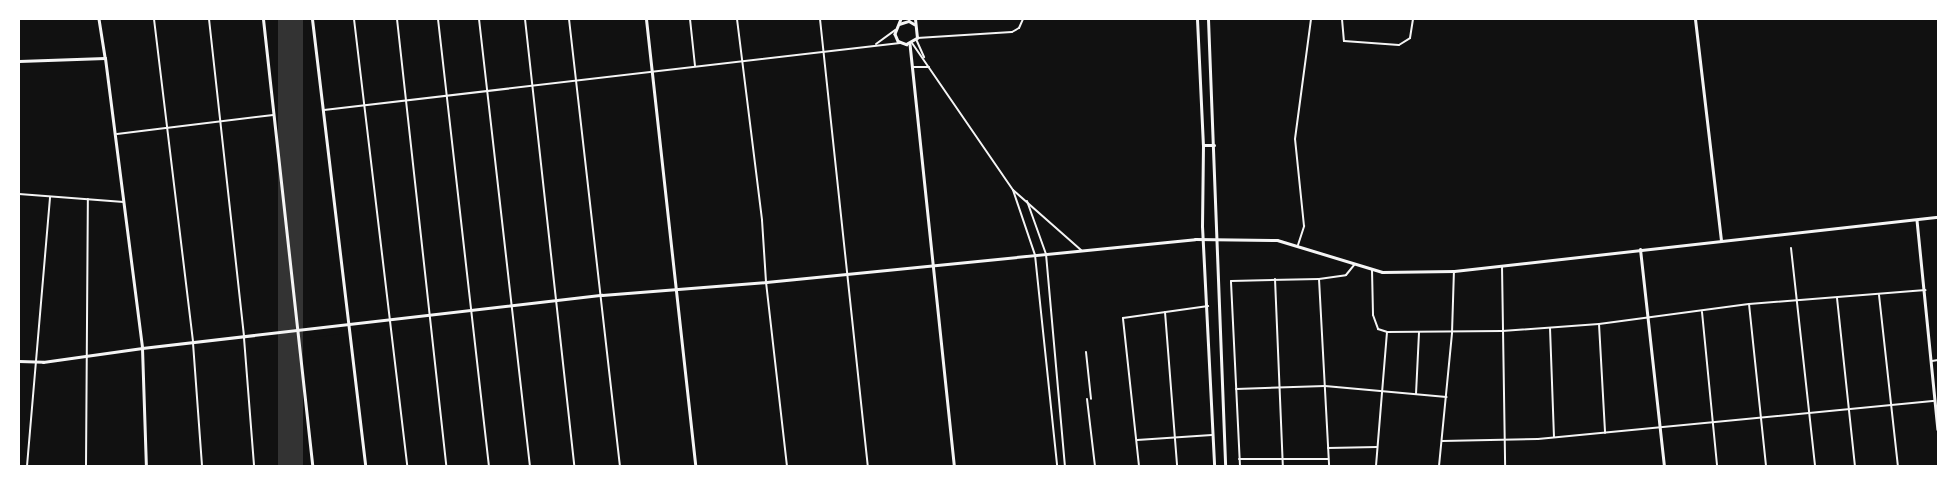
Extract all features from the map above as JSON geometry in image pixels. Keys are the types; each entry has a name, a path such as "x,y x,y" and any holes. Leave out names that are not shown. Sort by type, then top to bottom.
{"main road":[{"path":"263,19 312,466"},
{"path":"312,19 365,466"},
{"path":"646,19 678,288 696,466"},
{"path":"1198,19 1203,145 1204,239 1214,466"},
{"path":"1208,19 1225,466"},
{"path":"1695,19 1721,240"},
{"path":"19,61 105,58 142,348 146,466"},
{"path":"1203,145 1214,145"},
{"path":"142,348 297,332 429,314 602,295 766,282 933,264 1216,238 1255,238 1298,245 1354,265 1372,270 1397,273 1454,271 1721,240 1938,218"},
{"path":"1640,249 1664,466"}],"street":[{"path":"99,19 105,58"},
{"path":"154,19 193,343 202,466"},
{"path":"209,19 222,122 244,338 254,466"},
{"path":"354,19 388,321 407,466"},
{"path":"397,19 404,99 446,466"},
{"path":"438,19 490,466"},
{"path":"479,19 530,466"},
{"path":"525,19 574,466"},
{"path":"569,19 602,295 620,466"},
{"path":"690,19 695,66"},
{"path":"737,19 762,220 766,282 786,466"},
{"path":"820,19 868,466"},
{"path":"874,45 895,30 901,19"},
{"path":"915,19 916,39 926,62"},
{"path":"322,110 404,99 487,93 824,50 911,43 916,39 1012,32 1019,28 1023,19"},
{"path":"1298,245 1304,220 1295,139 1311,19"},
{"path":"1342,19 1344,42 1398,45 1410,38 1413,19"},
{"path":"898,24 909,21 915,25"},
{"path":"895,30 896,38 902,43"},
{"path":"911,43 930,66 1013,190 1035,255 1057,466"},
{"path":"911,43 954,466"},
{"path":"912,67 920,64 930,66"},
{"path":"118,134 273,115"},
{"path":"1013,190 1081,250"},
{"path":"19,194 124,202"},
{"path":"27,466 50,197"},
{"path":"86,466 84,356 88,199"},
{"path":"1027,201 1046,254 1065,466"},
{"path":"1917,220 1938,428"},
{"path":"1791,248 1815,466"},
{"path":"1240,466 1231,281 1275,278 1319,279 1346,275 1354,265"},
{"path":"1502,266 1505,466"},
{"path":"1372,270 1373,315 1378,328 1387,332 1502,332 1599,324 1749,304 1798,302 1925,290"},
{"path":"1439,466 1452,333 1454,271"},
{"path":"1275,278 1283,466"},
{"path":"1319,279 1329,466"},
{"path":"1879,294 1898,466"},
{"path":"1838,298 1855,466"},
{"path":"1749,304 1766,466"},
{"path":"1140,466 1138,440 1129,392 1123,318 1208,306"},
{"path":"1702,311 1711,421 1717,466"},
{"path":"1165,312 1177,466"},
{"path":"1599,324 1605,433"},
{"path":"1550,328 1554,437"},
{"path":"1376,466 1387,332"},
{"path":"1416,394 1419,332"},
{"path":"19,362 142,348"},
{"path":"1086,352 1091,398"},
{"path":"1932,361 1938,360"},
{"path":"1236,389 1324,386 1381,390 1447,398"},
{"path":"1087,399 1095,466"},
{"path":"1442,441 1504,442 1848,407 1935,401"},
{"path":"1138,440 1174,435 1213,434"},
{"path":"1328,448 1377,447"},
{"path":"1239,459 1328,459"}],"shaded area":[{"path":"278,19 303,19 303,466 278,466"}],"pier":[{"path":"340,320 342,334 311,338 309,324"}]}
